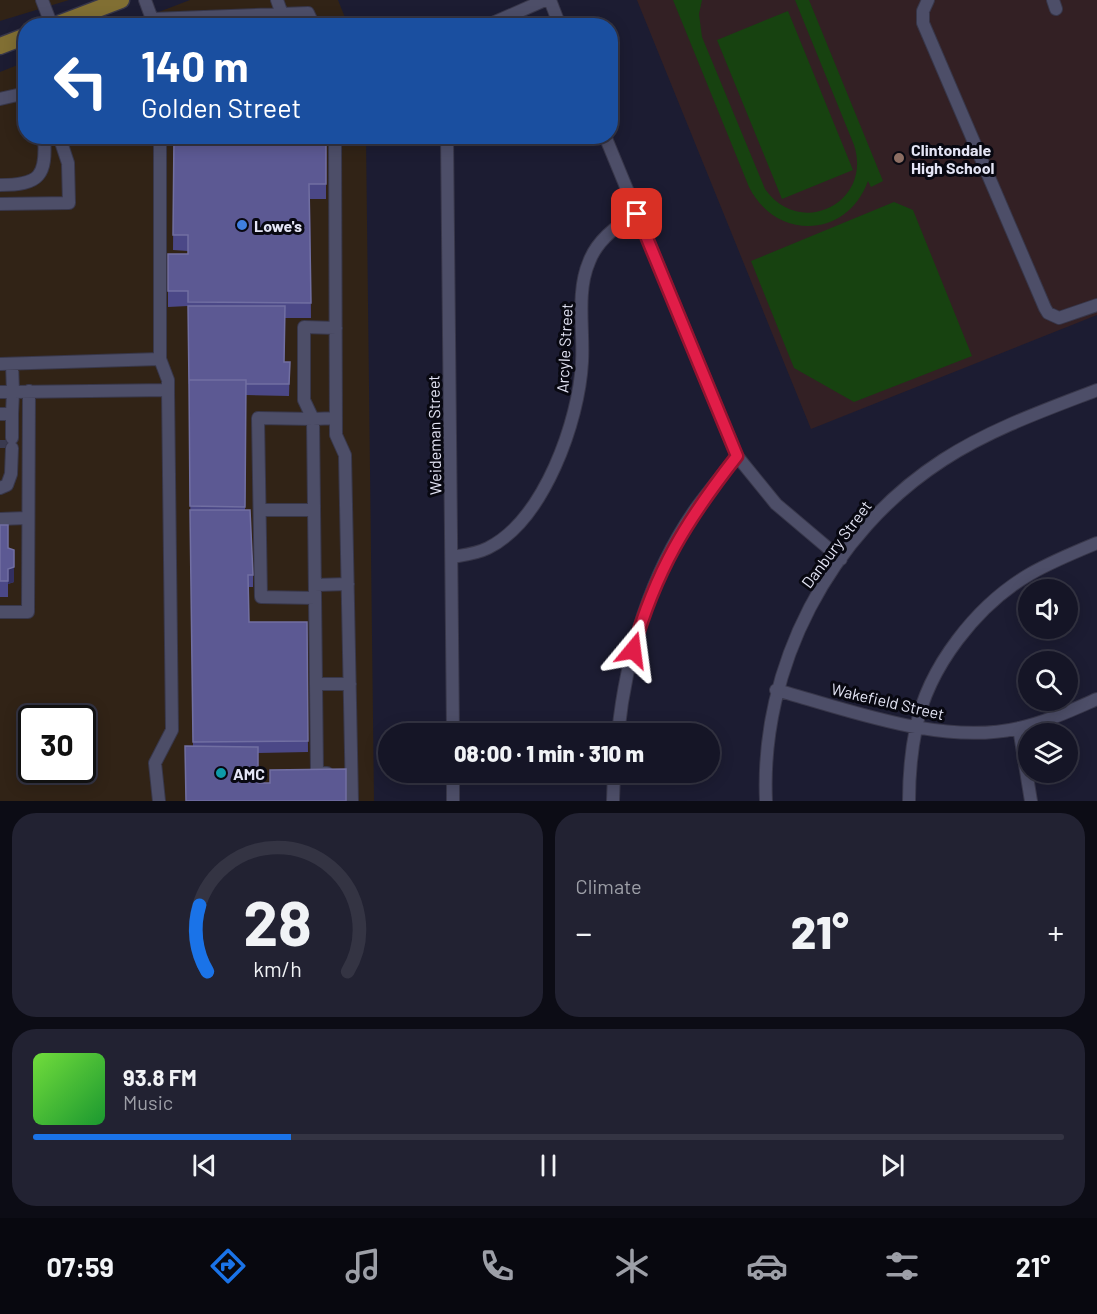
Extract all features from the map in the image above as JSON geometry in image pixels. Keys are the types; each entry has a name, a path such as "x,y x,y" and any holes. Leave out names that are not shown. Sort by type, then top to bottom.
{"main road":[{"path":"74,18 121,0"},
{"path":"0,46 18,39"}],"street":[{"path":"42,0 50,18"},
{"path":"145,0 152,18"},
{"path":"277,0 282,14"},
{"path":"504,18 545,0"},
{"path":"550,0 557,18"},
{"path":"928,0 923,11 923,23 1045,308 1048,313 1059,318 1097,305"},
{"path":"218,18 308,13 310,18"},
{"path":"0,99 18,95"},
{"path":"0,185 22,185 35,181 46,159 45,144"},
{"path":"0,204 69,203 68,162 62,144"},
{"path":"159,801 155,763 172,730 168,380 160,359 160,144"},
{"path":"335,144 336,435 345,455 352,801"},
{"name":"Weideman Street","path":"447,144 453,723"},
{"path":"608,144 737,456 776,504 841,559"},
{"name":"Arcyle Street","path":"452,557 489,548 504,537 522,518 555,465 572,423 581,381 584,280 589,262 599,244 615,228 637,214"},
{"path":"336,328 304,327 304,399 313,418 316,684 311,773 352,773"},
{"path":"4,486 11,474 6,414 6,364 160,359"},
{"path":"6,389 29,391 168,390"},
{"name":"Danbury Street","path":"766,801 765,767 776,690 795,635 841,559 892,499 944,460 1015,422 1097,390"},
{"path":"0,612 28,612 26,518 29,391"},
{"path":"315,598 261,597 258,418 336,418"},
{"path":"620,723 633,650 660,571 697,507 737,456"},
{"path":"4,486 28,486"},
{"path":"260,510 314,510"},
{"path":"0,519 26,518"},
{"path":"909,801 916,727 937,672 960,638 989,606 1030,574 1097,543"},
{"path":"315,585 348,584"},
{"path":"316,684 350,684"},
{"name":"Wakefield Street","path":"776,690 916,727 964,732 1018,728"},
{"name":"Wakefield Street","path":"1032,723 1097,699"},
{"path":"453,783 453,801"},
{"path":"613,801 614,783"},
{"path":"1028,783 1031,801"}],"shaded area":[{"path":"0,0 69,0 0,21"},
{"path":"190,0 338,0 345,18 143,18"},
{"name":"Clintondale High School","path":"637,0 1097,0 1097,315 811,429"},
{"path":"18,65 18,144 366,144 374,801 0,801 0,72"}],"green space":[{"path":"673,0 702,0 699,14 702,37 765,189 780,204 796,211 814,212 830,208 843,198 853,183 857,166 854,145 795,0 809,0 883,181 871,187 868,181 858,200 844,214 828,223 811,226 793,224 776,217 761,205 749,187"},
{"path":"788,11 853,170 782,199 717,40"},
{"path":"894,202 913,210 972,356 854,402 794,368 751,261"}],"building":[{"name":"Lowe's","path":"174,144 326,144 326,184 309,184 311,303 188,302 188,291 168,291 168,254 188,254 188,235 173,235"},
{"path":"188,306 285,306 284,362 290,362 289,384 246,384 246,380 189,380 189,384"},
{"path":"189,380 246,380 245,507 190,506"},
{"path":"190,510 250,510 253,575 248,575 249,622 307,622 308,741 193,742"},
{"path":"0,525 8,525 8,548 14,550 14,567 8,569 8,581 0,581"},
{"name":"AMC","path":"185,746 258,747 258,783 270,783 270,770 346,769 346,801 186,801"}],"tunnel":[{"path":"2,440 2,448"}],"place":[{"name":"Clintondale High School","path":"899,158"},
{"name":"Lowe's","path":"242,225"},
{"name":"AMC","path":"221,773"}],"route":[{"path":"633,650 660,571 697,507 737,456 637,214"}]}
